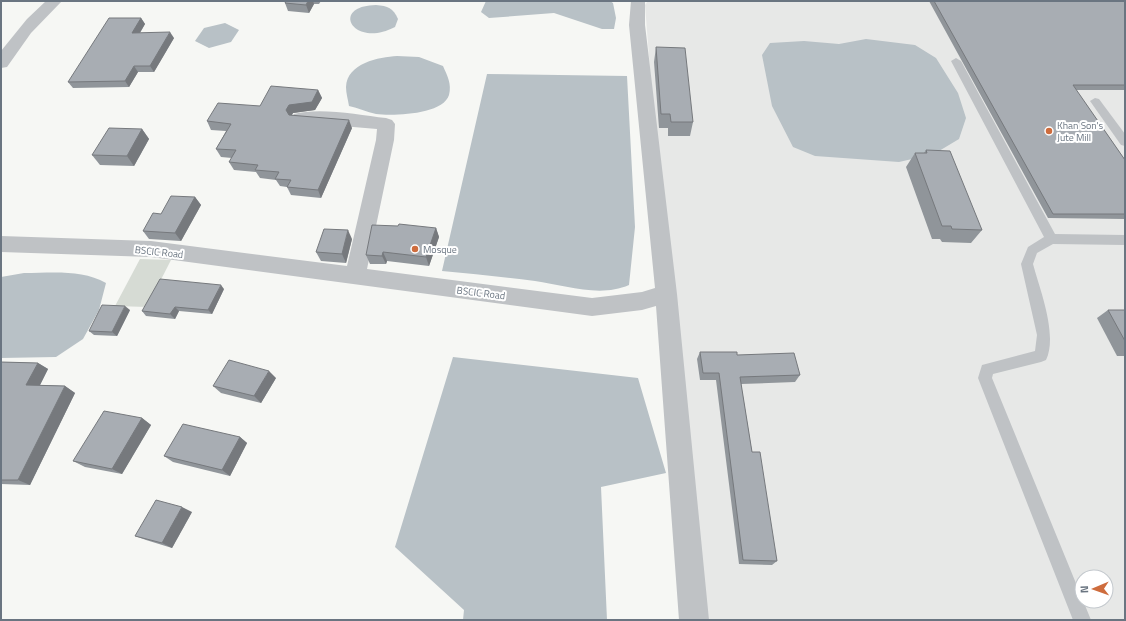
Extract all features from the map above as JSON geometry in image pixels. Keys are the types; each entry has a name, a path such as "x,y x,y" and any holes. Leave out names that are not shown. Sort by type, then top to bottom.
{"street":[{"path":"1,63 13,45 35,18 55,1"},
{"path":"638,1 637,25 666,294 694,620"},
{"path":"300,118 330,118 386,124 384,140 355,277"},
{"name":"BSCIC Road","path":"1,244 151,249 592,307 642,301 666,294"}],"lane":[{"path":"956,61 1051,239"},
{"path":"1095,101 1125,142"},
{"path":"1082,620 985,378 987,369 1041,356 1044,335 1028,264 1032,250 1051,239 1125,240"}],"shaded area":[{"path":"486,1 610,1 613,3 616,18 614,29 602,29 554,13 489,18 481,12"},
{"path":"648,1 1125,1 1125,620 693,620 645,5"},
{"path":"376,5 387,7 394,12 398,19 395,27 380,32 368,33 358,30 352,25 350,18 353,12 362,7"},
{"path":"225,23 239,30 231,42 209,48 195,41 204,28"},
{"path":"866,39 915,45 936,58 958,93 966,118 959,139 934,154 899,162 815,156 793,147 772,106 762,55 770,43 804,41 839,44"},
{"path":"397,56 419,57 443,66 449,80 450,87 449,95 445,102 437,107 416,113 393,115 376,114 349,106 346,87 352,72 365,63 373,60"},
{"path":"487,74 627,76 635,227 629,285 618,289 594,291 535,281 442,271"},
{"path":"140,259 171,260 147,307 115,306"},
{"path":"55,272 77,274 106,283 99,310 83,339 56,357 1,358 1,277 24,273"},
{"path":"453,357 638,378 666,473 601,487 607,620 463,620 464,610 395,547"}],"building":[{"path":"286,1 308,1 306,5 285,3"},
{"name":"Khan Son's Jute Mill","path":"934,1 1125,1 1125,85 1073,85 1125,160 1125,214 1053,214"},
{"path":"109,18 141,18 132,33 170,32 150,66 134,66 125,81 68,82"},
{"path":"656,47 685,48 693,122 671,122 670,114 661,114"},
{"path":"271,86 318,90 312,102 289,105 286,110 289,115 349,120 318,190 287,187 291,180 275,179 279,172 255,170 258,165 229,162 236,150 216,149 231,124 207,121 218,103 260,106"},
{"path":"109,128 142,129 127,156 92,155"},
{"path":"926,150 950,151 982,230 952,229 951,226 942,226 915,153 927,153"},
{"path":"171,196 195,197 175,233 143,231 153,213 161,214"},
{"path":"399,224 436,228 426,257 383,252 382,256 366,255 372,225 398,226"},
{"path":"324,229 348,230 342,254 316,252"},
{"path":"160,279 221,285 208,310 175,307 170,314 142,311"},
{"path":"102,305 125,306 112,332 89,331"},
{"path":"1108,310 1125,310 1125,341"},
{"path":"700,352 737,352 737,355 794,353 800,375 740,377 752,452 760,452 777,561 743,560 719,373 703,373"},
{"path":"229,360 269,371 254,396 213,386"},
{"path":"1,362 38,363 26,385 65,386 18,480 1,480"},
{"path":"104,411 142,418 112,469 73,461"},
{"path":"183,424 240,437 222,470 164,456"},
{"path":"156,500 182,507 162,543 135,536"}],"place":[{"name":"Khan Son's Jute Mill","path":"1049,131"},
{"name":"Mosque","path":"415,249"}]}
